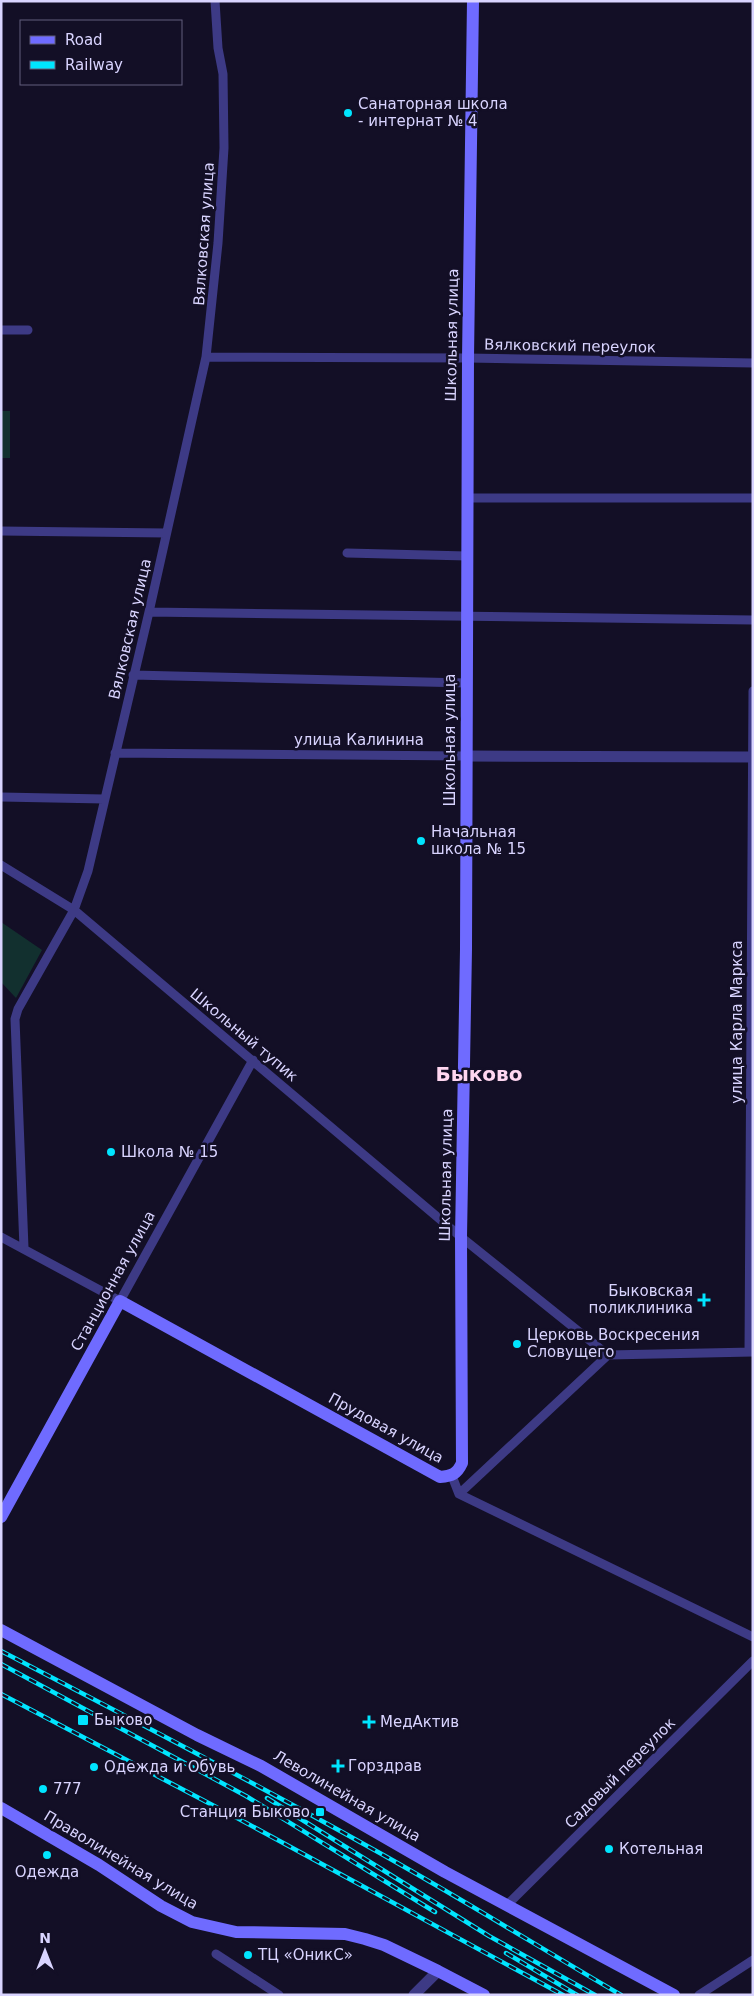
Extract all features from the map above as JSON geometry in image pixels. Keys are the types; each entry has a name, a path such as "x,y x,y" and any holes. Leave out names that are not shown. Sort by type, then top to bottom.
{"main road":[{"name":"Школьная улица","path":"452,1476 458,1472 462,1463 468,358 473,1"},
{"name":"Прудовая улица","path":"120,1300 440,1477 452,1476"},
{"name":"Станционная улица","path":"1,1517 120,1300"},
{"name":"Леволинейная улица","path":"1,1630 165,1719 261,1766 507,1905 674,1995"},
{"name":"Праволинейная улица","path":"1,1808 99,1865 161,1906 192,1922 236,1932 345,1934 384,1945 484,1995"}],"street":[{"name":"Вялковская улица","path":"24,1248 15,1019 18,1009 74,910 88,871 149,612 206,357 218,243 224,148 223,74 218,48 215,1"},
{"path":"1,330 28,330"},
{"name":"Вялковский переулок","path":"206,357 468,358 753,363"},
{"path":"468,498 753,498"},
{"path":"1,531 166,533"},
{"path":"347,553 467,556"},
{"path":"149,612 753,620"},
{"path":"134,675 467,683"},
{"name":"улица Карла Маркса","path":"751,1352 753,691"},
{"name":"улица Калинина","path":"115,753 752,758"},
{"path":"1,797 104,799"},
{"name":"Школьный тупик","path":"1,864 74,910 462,1237 608,1355"},
{"name":"Станционная улица","path":"120,1300 253,1060"},
{"name":"Прудовая улица","path":"1,1237 120,1300"},
{"path":"751,1352 608,1355 459,1494 753,1637"},
{"name":"Прудовая улица","path":"452,1476 459,1494"},
{"name":"Садовый переулок","path":"507,1905 753,1661"},
{"path":"216,1954 279,1995"},
{"path":"699,1995 753,1960"},
{"path":"414,1995 438,1971"}],"green space":[{"path":"1,411 10,411 10,458 1,458"},
{"path":"1,922 42,950 16,998 1,982"}],"railway":[{"path":"1,1651 323,1822 432,1883 621,1995"},
{"path":"1,1664 246,1796 435,1912"},
{"path":"1,1694 239,1819 563,1995"},
{"path":"267,1798 489,1936 595,1995"},
{"path":"506,1953 577,1995"}],"place":[{"name":"Санаторная школа - интернат № 4","path":"348,113"},
{"name":"Начальная школа № 15","path":"421,841"},
{"name":"Школа № 15","path":"111,1152"},
{"name":"Быковская поликлиника","path":"704,1300"},
{"name":"Церковь Воскресения Словущего","path":"517,1344"},
{"name":"Быково","path":"83,1720"},
{"name":"МедАктив","path":"369,1722"},
{"name":"Горздрав","path":"338,1766"},
{"name":"Одежда и Обувь","path":"94,1767"},
{"name":"777","path":"43,1789"},
{"name":"Станция Быково","path":"320,1812"},
{"name":"Котельная","path":"609,1849"},
{"name":"Одежда","path":"47,1855"},
{"name":"ТЦ «ОникС»","path":"248,1955"}],"district":[{"name":"Быково","path":"479,1074"}]}
